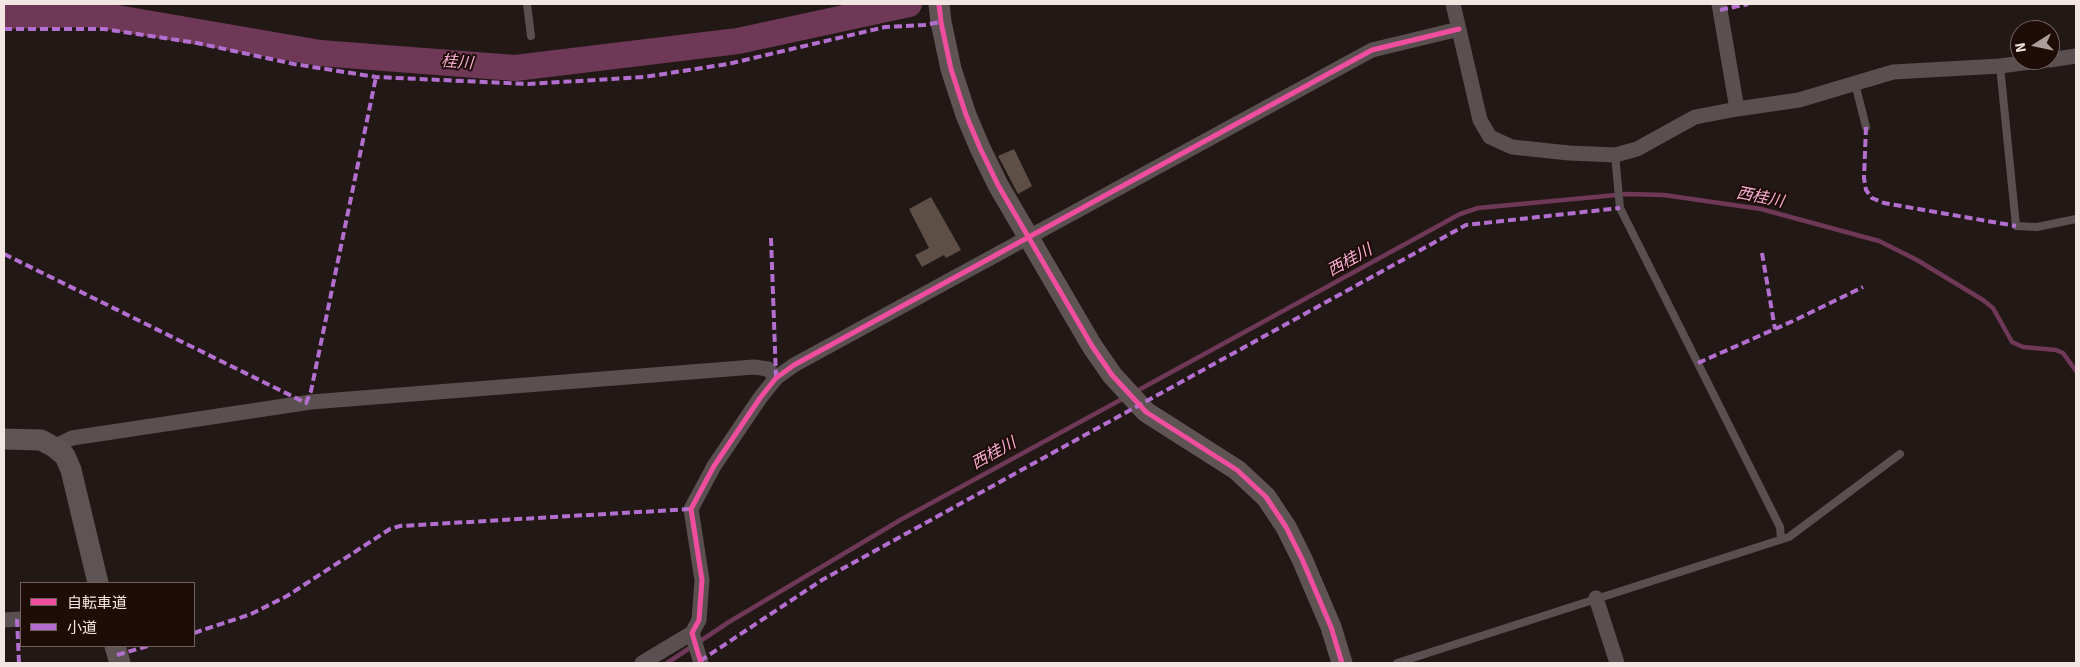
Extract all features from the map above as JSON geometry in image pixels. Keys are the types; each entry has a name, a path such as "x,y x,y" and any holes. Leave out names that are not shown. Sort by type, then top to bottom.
{"street":[{"path":"1453,4 1480,120 1490,137 1512,147 1598,156 1615,155 1637,149 1694,118 1737,109 1799,100 1893,72 2010,65"},
{"path":"1719,4 1737,109"},
{"path":"939,9 951,69 966,115 998,186 1092,346 1129,395 1164,425 1237,470 1266,497 1286,527 1302,559 1330,627 1342,663"},
{"path":"642,663 696,647 702,580 691,509 714,466 760,398 776,378 803,360 1029,239 1372,50 1459,30"},
{"path":"2060,58 2076,56"},
{"path":"54,447 72,438 311,402 754,367 768,369 776,378"},
{"path":"4,439 41,440 65,456 72,470 98,582"},
{"path":"1596,598 1617,663"},
{"path":"4,620 20,619"},
{"path":"115,647 120,663"}],"lane":[{"path":"527,4 531,36"},
{"path":"2000,66 2016,226 2037,227 2076,219"},
{"path":"1856,83 1866,127"},
{"path":"1615,155 1616,186 1619,202 1780,526 1782,539"},
{"path":"1397,663 1800,532 1900,454"}],"building":[{"path":"1014,149 1032,186 1018,194 998,156"},
{"path":"931,197 961,250 946,258 944,255 922,267 915,255 929,248 909,209"}],"waterway":[{"name":"桂川","path":"4,16 94,14 320,53 515,68 738,41 909,4"},
{"name":"西桂川","path":"1135,392 1460,214 1478,208 1627,194 1664,195 1761,209 1879,241 1917,260 1983,300 1993,308 2012,342 2023,347 2056,350 2063,353 2076,371"},
{"name":"西桂川","path":"667,663 729,622 902,519 1124,398"}],"marked path":[{"path":"1720,10 1748,4"},
{"path":"4,29 104,29 197,43 294,64 376,77 528,84 644,77 728,64 885,27 941,22"},
{"path":"4,254 306,403 311,391 376,77"},
{"path":"1866,127 1864,178 1866,190 1872,198 1884,203 2016,226"},
{"path":"700,661 822,580 1466,225 1620,208"},
{"path":"771,238 776,378"},
{"path":"1762,253 1775,329"},
{"path":"1698,363 1793,321 1863,287"},
{"path":"195,633 251,614 287,596 390,529 400,526 691,509"},
{"path":"17,619 19,663"},
{"path":"117,655 145,647"}],"cycle path":[{"path":"939,4 951,69 966,115 980,148 998,185 1092,346 1112,375 1146,412 1237,470 1266,497 1286,527 1302,559 1331,627 1342,663"},
{"path":"701,663 692,633 699,620 702,580 691,509 714,466 760,398 776,378 794,365 1372,50 1459,29"}]}
